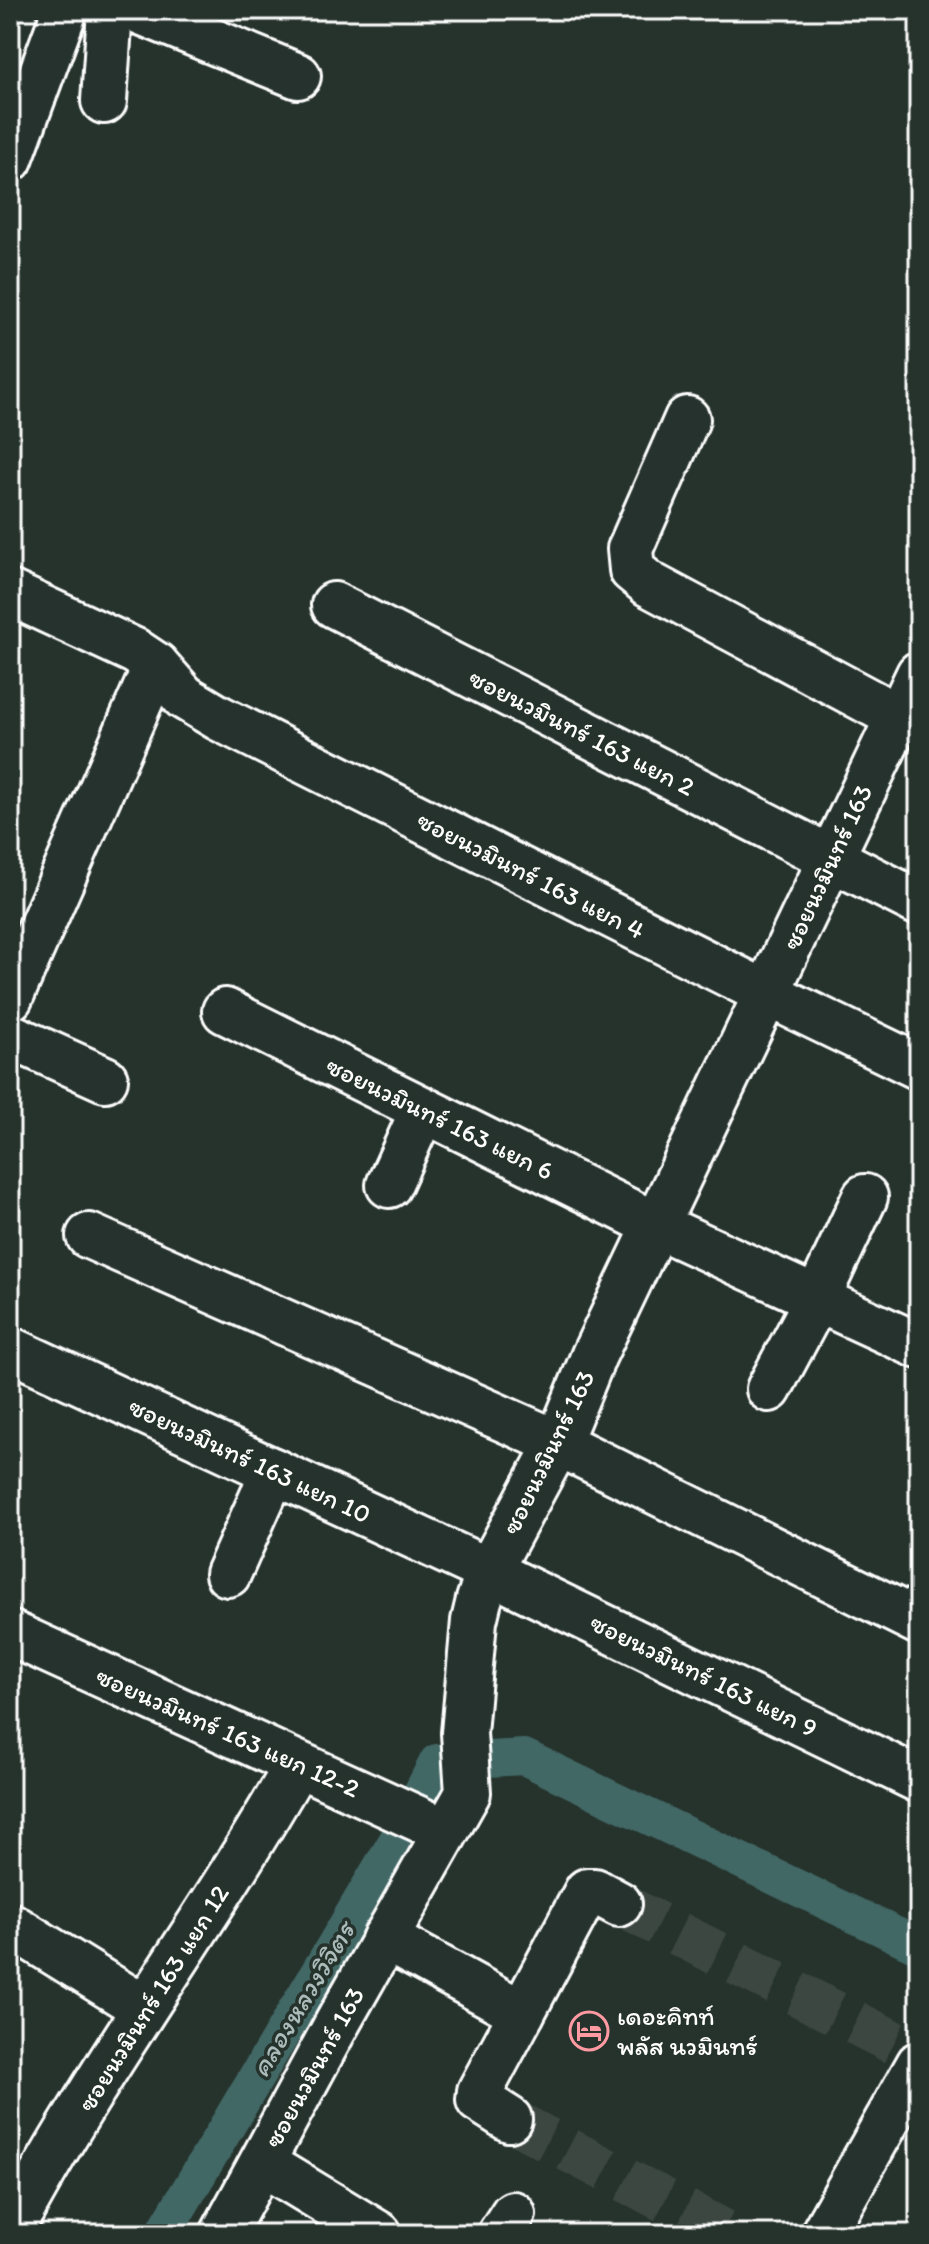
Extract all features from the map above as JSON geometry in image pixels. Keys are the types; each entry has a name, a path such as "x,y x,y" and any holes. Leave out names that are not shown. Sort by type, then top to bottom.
{"street":[{"path":"10,159 65,10"},
{"path":"104,101 110,10"},
{"path":"136,10 298,76"},
{"path":"687,419 630,549 632,570 649,584 898,717"},
{"name":"ซอยนวมินทร์ 163 แยก 4","path":"10,593 135,651 156,665 184,697 219,718 919,1067"},
{"name":"ซอยนวมินทร์ 163 แยก 2","path":"334,605 919,903"},
{"path":"10,998 156,665"},
{"name":"ซอยนวมินทร์ 163","path":"223,2234 385,1938 422,1820 468,1793 465,1749 474,1621 489,1571 558,1443 594,1355 919,674"},
{"name":"ซอยนวมินทร์ 163 แยก 6","path":"225,1011 656,1225 919,1346"},
{"path":"10,1036 105,1079"},
{"path":"389,1185 423,1110"},
{"path":"769,1389 817,1299 865,1197"},
{"path":"89,1236 558,1443 919,1622"},
{"name":"ซอยนวมินทร์ 163 แยก 10","path":"10,1349 489,1571"},
{"path":"228,1574 274,1471"},
{"name":"ซอยนวมินทร์ 163 แยก 9","path":"489,1571 919,1780"},
{"name":"ซอยนวมินทร์ 163 แยก 12-2","path":"10,1633 422,1820"},
{"name":"ซอยนวมินทร์ 163 แยก 12","path":"10,2232 23,2175 144,2008 265,1821 297,1765"},
{"path":"509,2119 479,2100 480,2091 587,1891 595,1891 619,1904"},
{"path":"10,1925 144,2008"},
{"path":"385,1938 522,2013"},
{"path":"823,2234 919,2064"},
{"path":"262,2163 379,2234"}],"waterway":[{"name":"คลองหลวงวิจิตร","path":"163,2234 397,1840 437,1762 524,1757 919,1946"}],"tunnel":[{"path":"619,1904 919,2055"},
{"path":"509,2119 729,2234"}],"place":[{"name":"เดอะคิทท์ พลัส นวมินทร์","path":"589,2031"}]}
